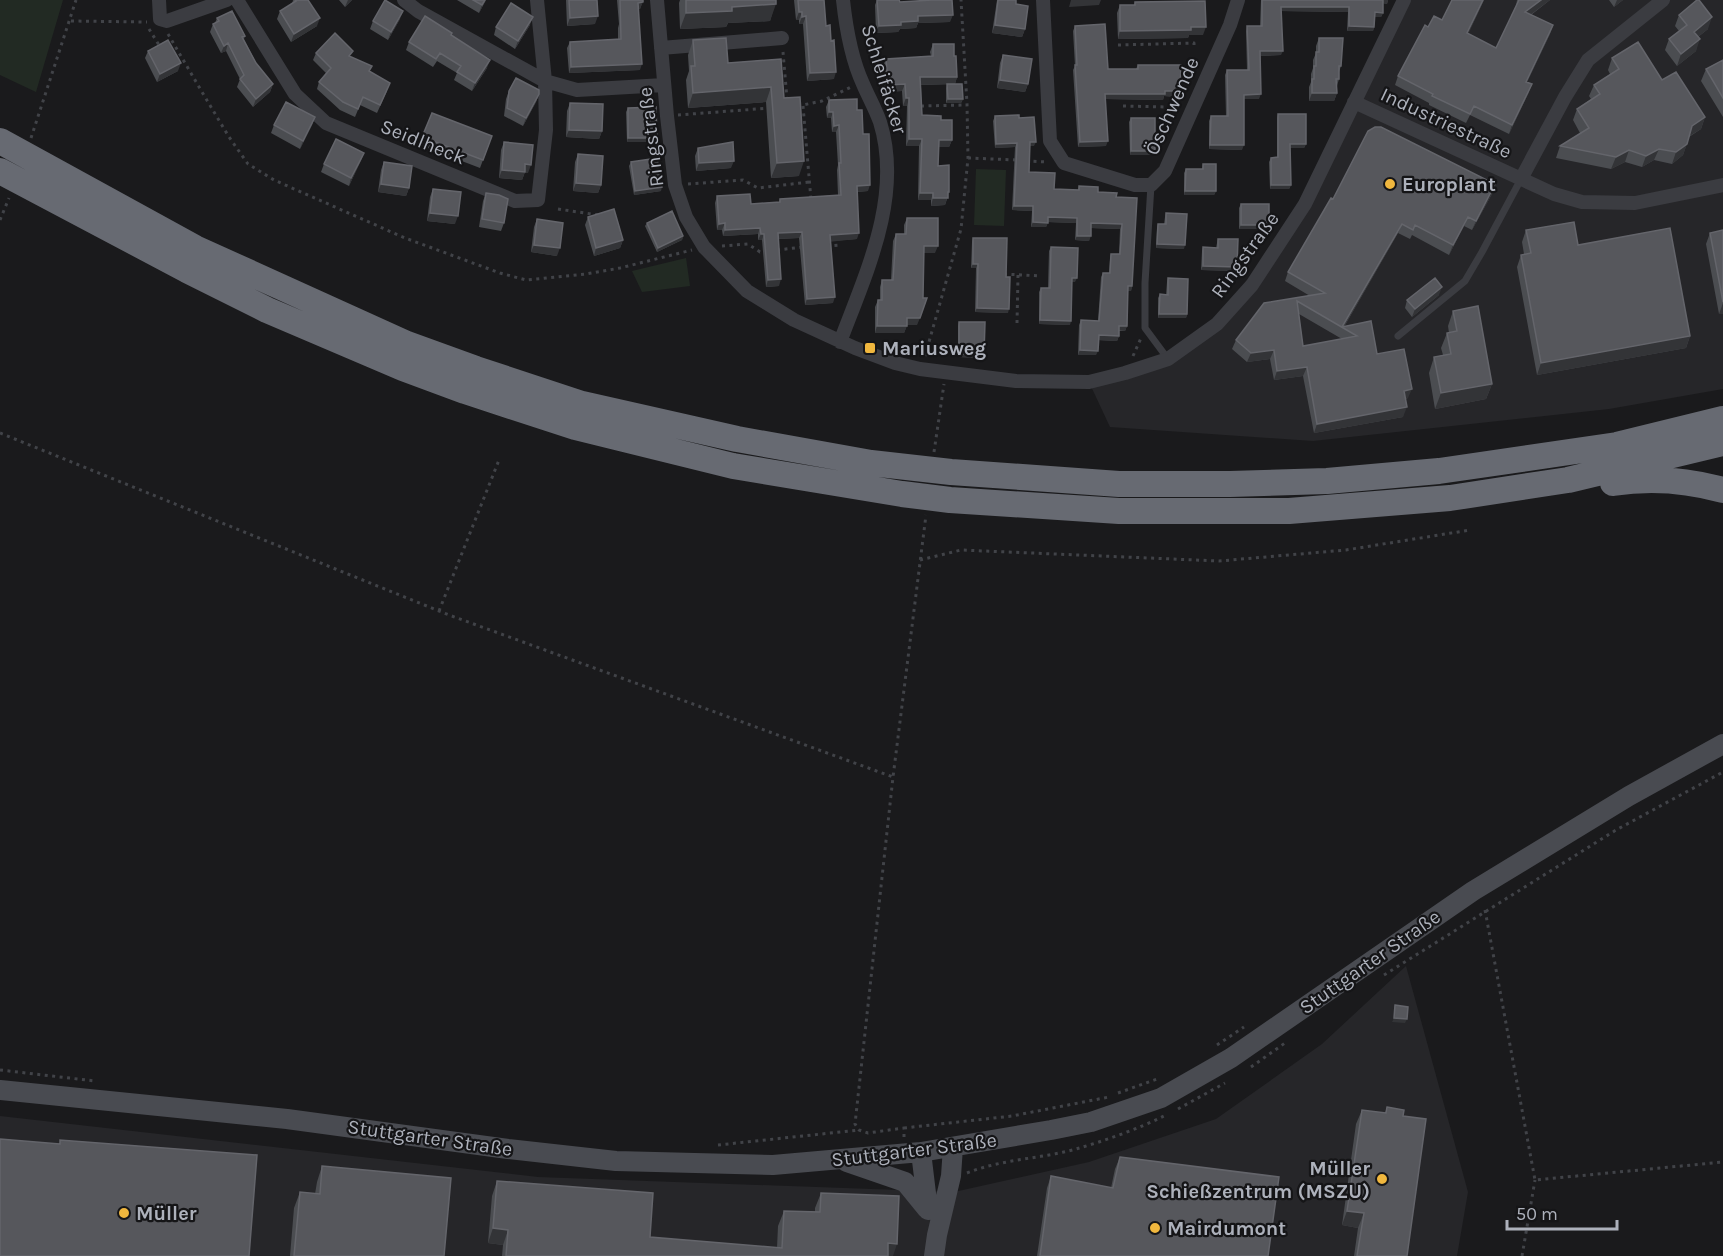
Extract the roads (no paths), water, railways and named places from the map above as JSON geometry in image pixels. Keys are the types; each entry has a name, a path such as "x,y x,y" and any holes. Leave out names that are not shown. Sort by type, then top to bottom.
{"highway":[{"path":"0,141 195,248 407,344 582,404 737,439 872,463 951,472 1119,484 1327,481 1439,471 1617,446 1723,419"},
{"path":"0,171 267,310 404,368 465,391 574,427 733,466 902,494 950,500 1119,511 1289,511 1372,506 1450,498 1568,480 1723,443"},
{"path":"1568,480 1608,484 1633,480 1668,480 1699,483 1723,490"}],"main road":[{"name":"Stuttgarter Straße","path":"0,1089 287,1119 616,1161 773,1165 841,1160 914,1153 1091,1122 1161,1098 1232,1058 1473,891 1629,796 1723,744"},
{"path":"934,1256 951,1176 953,1147"},
{"path":"914,1153 927,1209 937,1235"},
{"path":"841,1160 905,1182 927,1209"}],"street":[{"path":"159,0 160,19 167,21 227,0"},
{"name":"Seidlheck","path":"237,0 295,94 326,123 515,201 538,200 546,130 545,81"},
{"path":"404,0 418,11 545,81 577,90 664,85"},
{"path":"537,0 545,81"},
{"name":"Ringstraße","path":"657,0 675,185 686,217 704,247 747,291 794,320 840,342 895,363 946,374 1016,381 1089,382 1168,359 1217,324 1252,285 1305,204 1404,0"},
{"name":"Schleifäcker","path":"840,342 874,247 885,203 887,175 879,121 862,82 846,29 843,0"},
{"name":"Öschwende","path":"1043,0 1050,141 1064,163 1135,185 1151,185 1165,171 1230,25 1238,0"},
{"path":"1521,179 1565,97 1588,60 1663,0"},
{"path":"661,48 782,38"},
{"name":"Industriestraße","path":"1354,102 1554,194 1582,202 1635,203 1723,185"}],"lane":[{"name":"Industriestraße","path":"1398,336 1465,281 1521,179"},
{"path":"1151,185 1145,283 1145,328 1168,359"}],"place":[{"name":"Europlant","path":"1390,184"},
{"name":"Mariusweg","path":"870,348"},
{"name":"Müller Schießzentrum (MSZU)","path":"1382,1179"},
{"name":"Müller","path":"124,1213"},
{"name":"Mairdumont","path":"1155,1228"}]}
